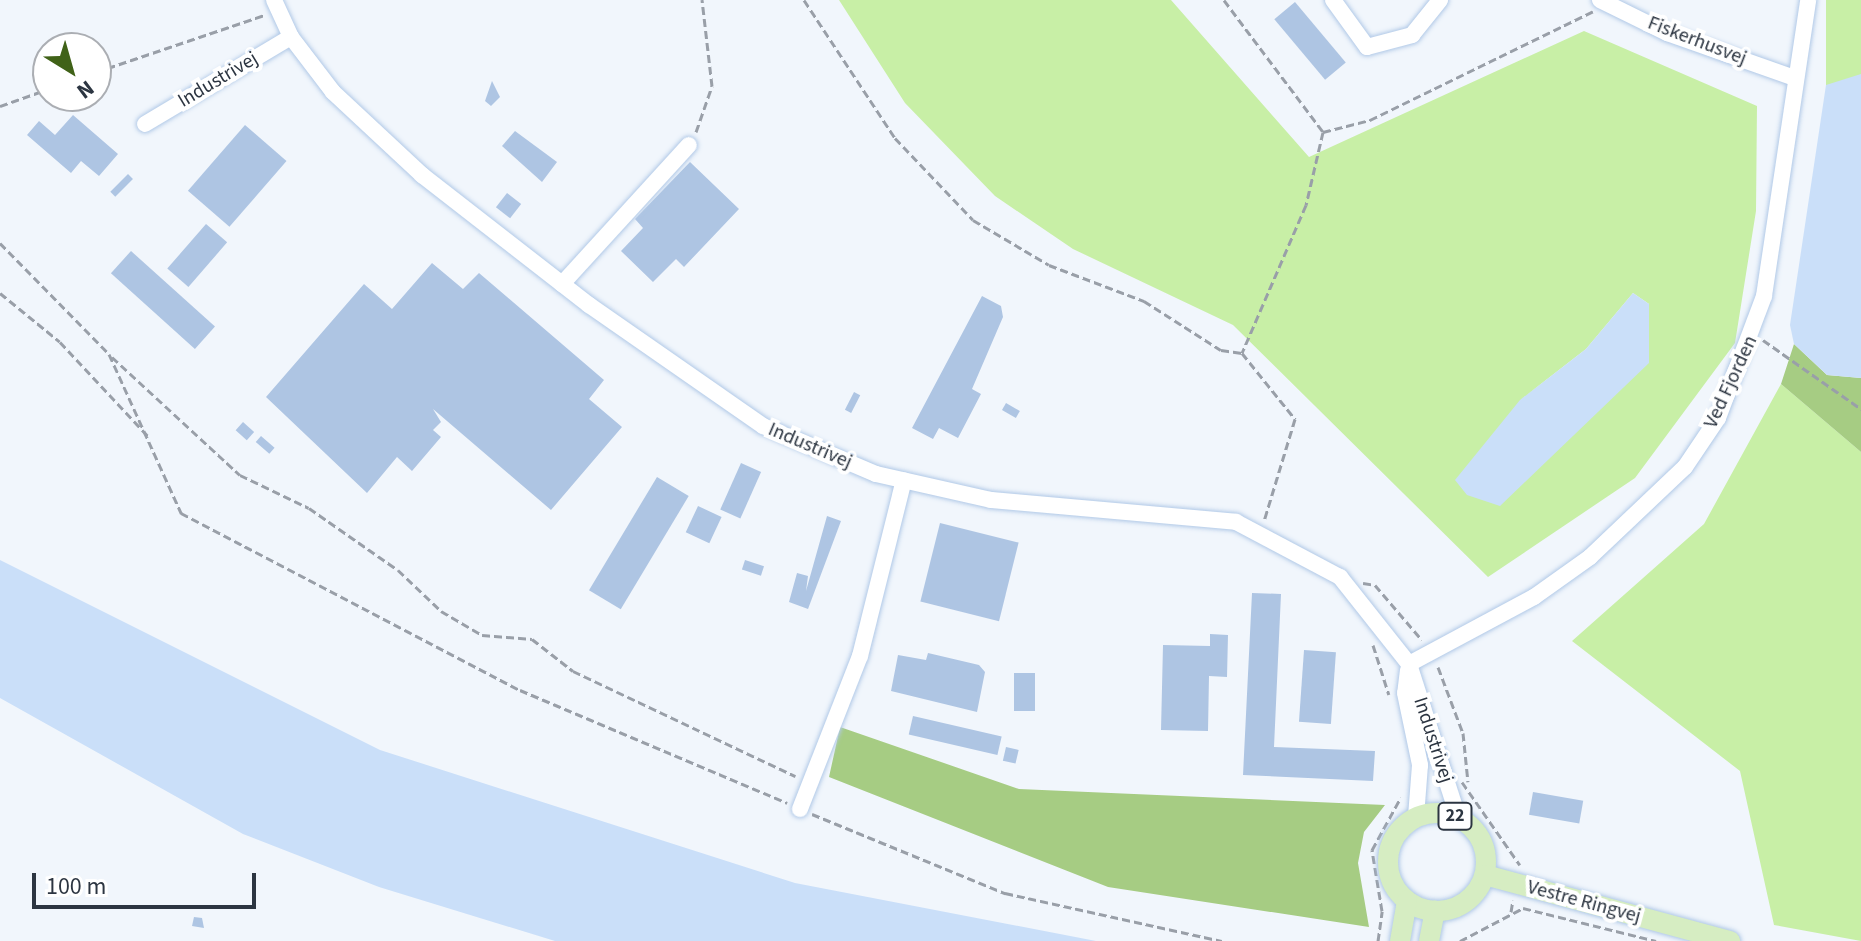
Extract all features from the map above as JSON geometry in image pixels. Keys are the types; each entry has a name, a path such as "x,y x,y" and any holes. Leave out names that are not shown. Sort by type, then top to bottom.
{"main road":[{"name":"22","path":"1407,901 1388,856 1416,817 1458,817 1485,847 1485,875"},
{"name":"Vestre Ringvej","path":"1485,875 1730,941"},
{"path":"1400,941 1407,901 1435,911 1461,905 1485,875"},
{"path":"1429,941 1435,911"}],"street":[{"path":"1333,0 1367,47 1412,35 1440,0"},
{"name":"Ved Fjorden","path":"1409,664 1534,597 1638,517 1718,418 1755,335 1808,0"},
{"name":"Fiskerhusvej","path":"1602,1 1667,33 1795,78"},
{"name":"Industrivej","path":"276,5 291,37 333,92 422,175 562,284 763,426 904,480 991,500 1196,513 1261,530 1340,577 1409,664 1458,817"},
{"name":"Industrivej","path":"145,124 291,37"},
{"path":"562,284 689,145"},
{"path":"800,809 860,656 904,480"},
{"name":"Industrivej","path":"1409,664 1405,693 1419,781 1416,817"}],"path":[{"path":"689,145 712,86 702,0"},
{"path":"804,0 895,138 973,220 1049,265 1144,301 1221,350 1242,353 1295,419 1261,530"},
{"path":"1224,0 1323,132 1306,205 1242,353"},
{"path":"1323,132 1370,120 1482,68 1602,1"},
{"path":"112,66 276,5"},
{"path":"0,106 32,95"},
{"path":"0,243 109,354 240,475 309,508 398,570 441,611 482,635 532,639 573,671 755,752 810,787"},
{"path":"0,293 60,342 152,439"},
{"path":"1755,335 1861,409"},
{"path":"109,354 152,439 181,513 520,690 800,809 1005,893 1222,941"},
{"path":"1370,638 1391,701"},
{"path":"1378,941 1382,911 1372,850 1403,785 1419,781"},
{"path":"1447,782 1468,782 1516,854 1517,883 1511,912"},
{"path":"1460,941 1511,912 1534,909 1656,941"}],"green space":[{"path":"839,0 1171,0 1309,157 1584,31 1757,106 1756,211 1735,343 1635,478 1488,577 1233,325 1073,249 995,196 905,103","holes":["1633,293 1649,304 1520,400 1586,349"]},
{"path":"1826,0 1861,0 1861,85 1826,85"},
{"path":"1794,344 1827,375 1861,378 1861,452 1781,384"},
{"path":"1781,384 1861,452 1861,941 1774,925 1740,771 1572,641 1704,524"},
{"path":"840,727 1019,789 1385,805 1364,832 1358,863 1369,927 1108,887 829,777"}],"water":[{"path":"1861,74 1861,378 1827,375 1794,344 1790,325 1826,85"},
{"path":"1633,293 1649,304 1649,363 1500,506 1467,495 1455,480 1520,400 1586,349"},
{"path":"0,560 380,750 795,883 1096,941 555,941 379,887 243,834 0,698"}],"building":[{"path":"1295,2 1346,63 1325,80 1274,19"},
{"path":"492,81 500,97 491,106 485,101"},
{"path":"73,115 118,154 99,176 81,161 71,173 27,135 39,121 55,135"},
{"path":"245,125 287,161 229,227 188,191"},
{"path":"515,131 557,162 542,182 502,146"},
{"path":"690,162 739,209 684,267 676,259 653,282 621,251 643,228 635,219"},
{"path":"128,174 133,179 115,197 110,192"},
{"path":"507,193 521,204 510,218 496,207"},
{"path":"206,224 227,242 188,287 167,269"},
{"path":"131,251 215,327 195,349 111,273"},
{"path":"432,263 463,289 479,273 604,380 589,399 622,427 551,510 433,409 441,422 433,430 441,437 412,471 397,457 367,493 266,397 364,284 392,309"},
{"path":"982,296 1001,306 1003,317 972,389 981,394 958,438 939,428 933,439 912,428"},
{"path":"854,392 860,395 851,413 845,410"},
{"path":"1006,403 1020,411 1016,418 1002,410"},
{"path":"243,422 254,432 247,440 236,430"},
{"path":"261,436 275,448 269,454 256,442"},
{"path":"741,463 761,472 740,519 720,510"},
{"path":"657,477 689,496 621,609 589,590"},
{"path":"698,506 722,517 709,543 686,532"},
{"path":"827,516 841,521 808,609 789,602 797,573 808,576 806,591"},
{"path":"940,523 1019,543 999,621 920,602"},
{"path":"745,560 764,566 761,576 742,570"},
{"path":"1252,593 1281,594 1274,747 1375,751 1373,781 1243,775"},
{"path":"1210,634 1228,635 1227,677 1209,676 1208,731 1161,730 1163,645 1210,646"},
{"path":"1304,650 1336,652 1331,724 1299,722"},
{"path":"928,653 979,665 985,672 977,712 891,691 898,655 926,660"},
{"path":"1014,673 1035,673 1035,711 1014,711"},
{"path":"913,716 1002,736 997,755 909,735"},
{"path":"1006,747 1019,750 1016,764 1003,761"},
{"path":"1533,792 1583,801 1579,824 1529,815"},
{"path":"194,917 202,918 204,928 192,926"}]}
